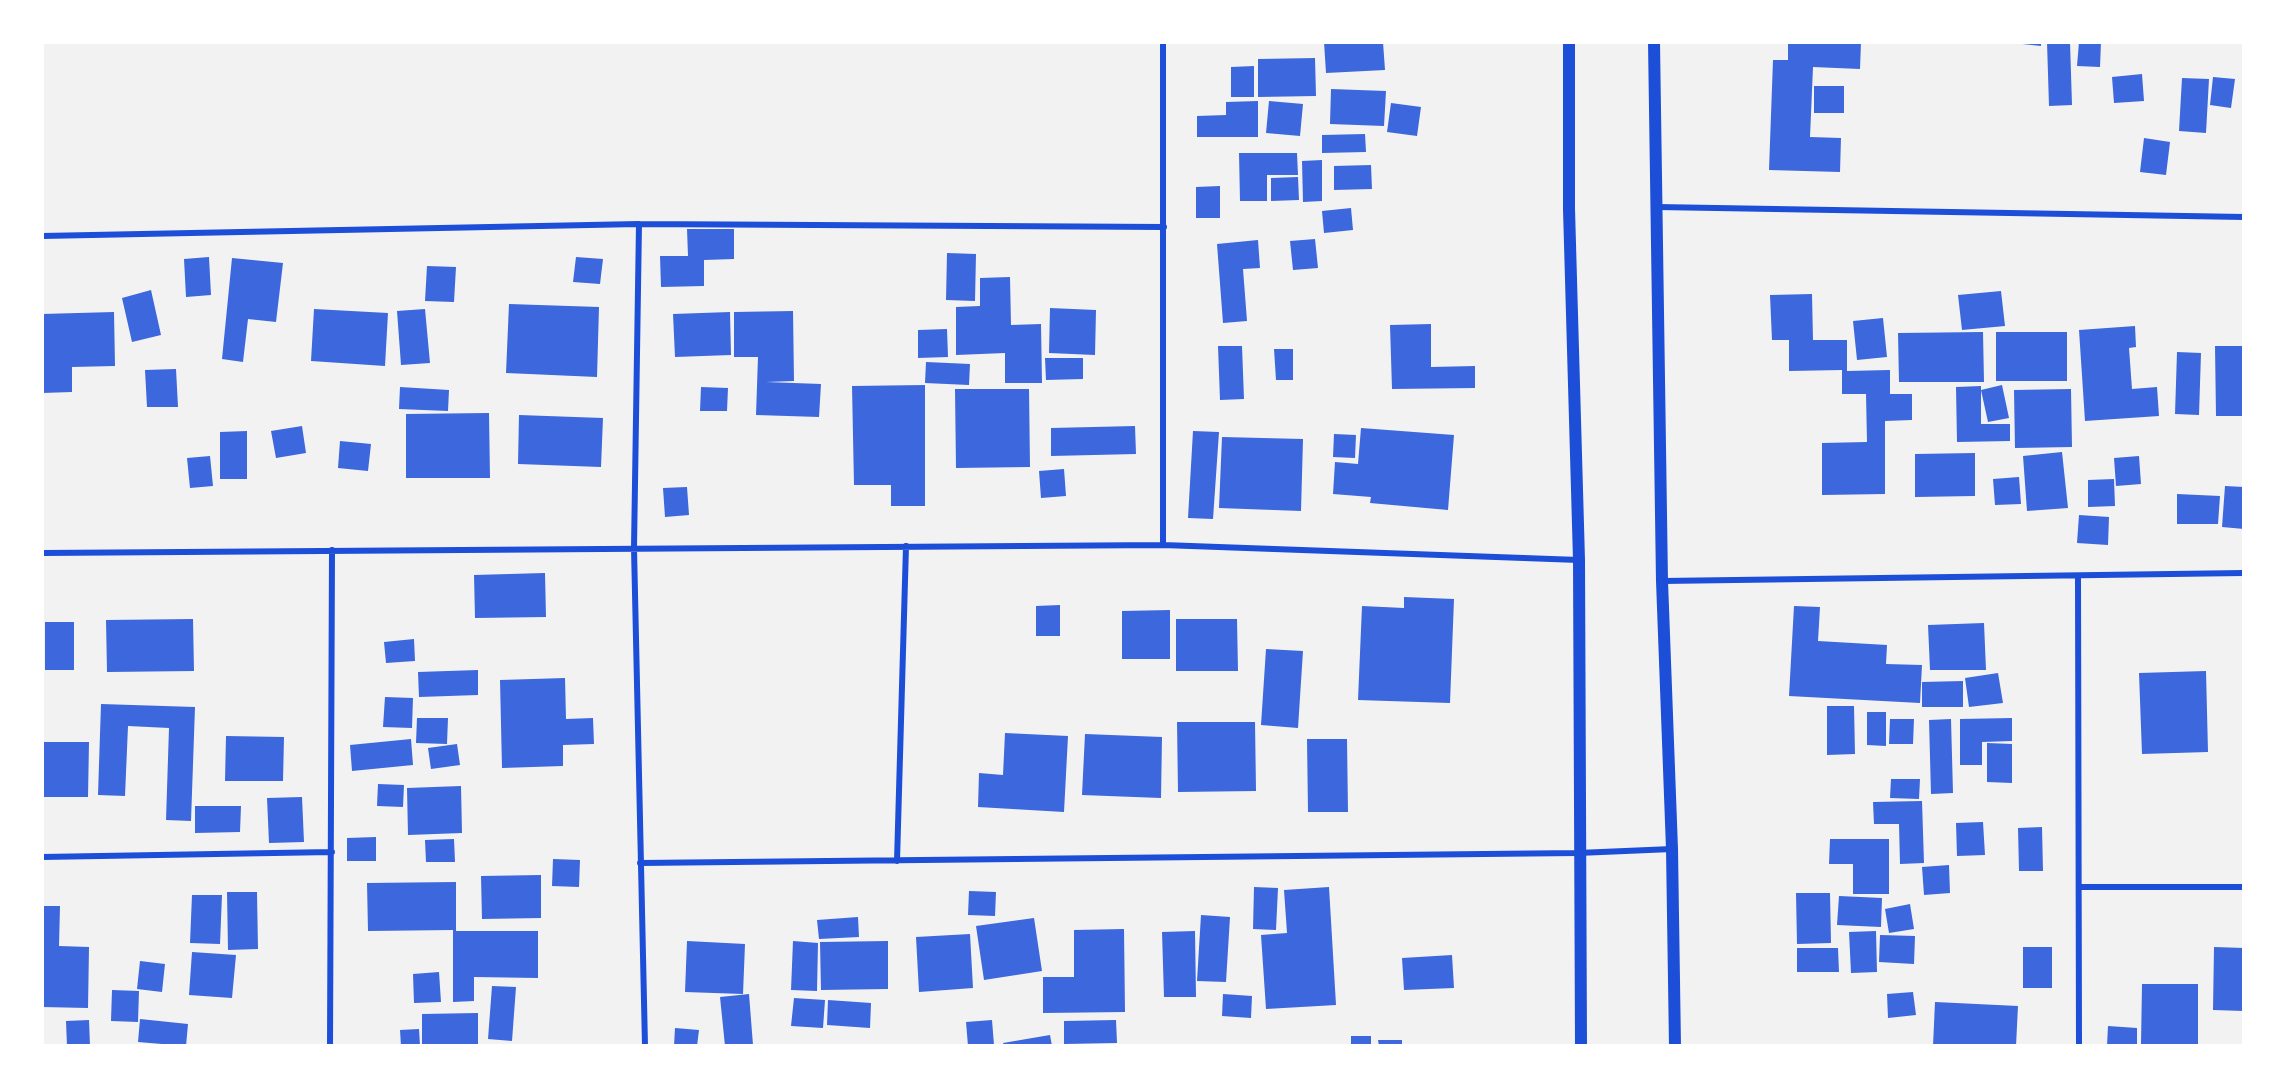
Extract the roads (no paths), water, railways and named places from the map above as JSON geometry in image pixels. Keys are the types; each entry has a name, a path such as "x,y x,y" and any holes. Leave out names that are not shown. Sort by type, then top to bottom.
{"main road":[{"path":"1569,42 1569,209 1578,560 1578,853 1581,1046"},
{"path":"1654,42 1662,581 1672,849 1675,1046"}],"street":[{"path":"1163,42 1163,545"},
{"path":"1655,207 2244,217"},
{"path":"42,236 639,224 1164,227"},
{"path":"639,224 634,548 645,1046"},
{"path":"42,554 1163,545 1578,560"},
{"path":"897,861 906,546"},
{"path":"330,1046 332,550"},
{"path":"1662,581 2244,573"},
{"path":"2078,577 2079,1046"},
{"path":"640,863 1578,853 1672,849"},
{"path":"42,857 332,852"},
{"path":"2080,886 2244,887"}]}
